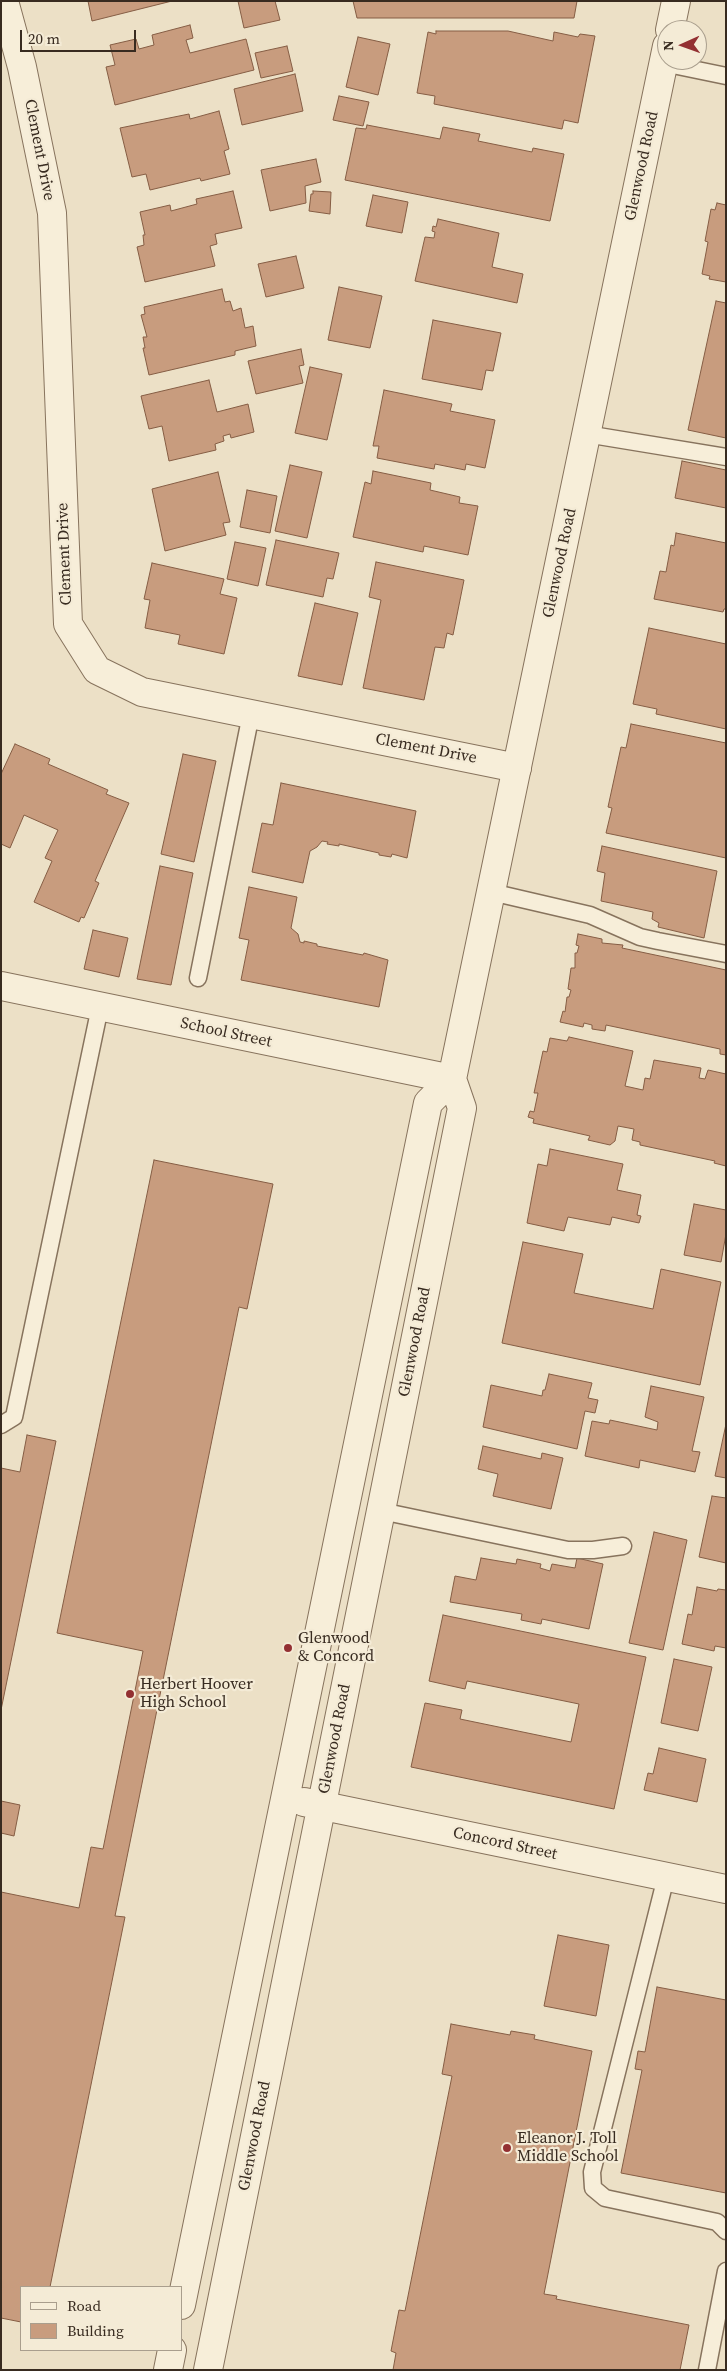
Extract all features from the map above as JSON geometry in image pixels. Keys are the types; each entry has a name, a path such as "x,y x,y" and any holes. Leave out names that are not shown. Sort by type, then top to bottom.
{"street":[{"name":"Clement Drive","path":"4,1 22,67 52,213 68,624 97,670 142,692 517,768"},
{"path":"672,20 676,1"},
{"name":"Glenwood Road","path":"208,2370 462,1108 452,1079 662,70"},
{"name":"School Street","path":"1,986 452,1079"},
{"path":"182,2300 428,1103 452,1079"},
{"name":"Concord Street","path":"285,1799 726,1889"},
{"path":"168,2370 172,2351"}],"lane":[{"path":"707,69 726,76"},
{"path":"586,434 726,457"},
{"path":"198,978 251,714"},
{"path":"491,892 590,915 640,936 658,941 726,954"},
{"path":"1,1425 14,1417 100,1007"},
{"path":"381,1511 568,1550 593,1550 623,1546"},
{"path":"666,1877 592,2172 593,2188 605,2198 717,2222 726,2231"},
{"path":"707,2370 726,2271"}],"building":[{"path":"88,1 172,1 92,21"},
{"path":"238,1 275,1 280,20 244,28"},
{"path":"353,1 577,1 574,18 357,18"},
{"path":"190,25 193,38 186,40 190,53 246,39 254,70 115,105 106,67 115,65 110,45 136,39 139,49 154,45 152,35"},
{"path":"436,31 508,31 553,41 554,32 578,37 580,34 595,36 578,123 564,120 562,129 434,104 435,96 417,93 428,32 436,34"},
{"path":"358,37 390,44 378,95 346,87"},
{"path":"287,46 293,71 261,78 255,53"},
{"path":"295,74 303,111 242,125 234,89"},
{"path":"339,96 369,102 363,126 333,120"},
{"path":"219,111 229,149 224,151 230,174 201,181 200,178 150,190 146,174 132,177 120,128 189,114 190,119"},
{"path":"367,125 440,139 443,127 480,134 478,141 532,152 533,148 564,154 550,221 345,180 356,128 366,129"},
{"path":"316,159 321,182 305,186 306,203 270,211 261,170"},
{"path":"233,191 242,228 215,234 217,244 210,246 215,266 145,282 137,247 144,245 143,235 145,235 140,212 170,205 171,211 197,204 196,199"},
{"path":"313,191 331,192 330,214 309,211"},
{"path":"373,195 408,202 402,233 366,226"},
{"path":"717,203 726,205 726,282 709,279 710,276 702,274 708,242 705,241 711,209 715,210"},
{"path":"438,219 499,233 492,267 523,274 517,303 415,281 425,237 434,238 433,226 436,227"},
{"path":"296,256 304,288 266,297 258,264"},
{"path":"339,287 382,296 370,348 328,340"},
{"path":"222,289 225,302 230,301 233,311 241,308 245,328 253,326 256,346 235,351 235,355 149,375 143,348 145,348 143,337 147,337 141,315 145,314 144,307"},
{"path":"716,301 726,303 726,438 688,430"},
{"path":"433,320 501,333 493,371 486,370 482,390 422,379"},
{"path":"301,349 304,365 299,366 303,383 256,394 248,361"},
{"path":"310,367 342,374 327,440 295,433"},
{"path":"209,380 217,412 248,404 254,432 231,438 230,434 223,436 224,441 215,444 216,450 169,461 162,426 149,429 141,396"},
{"path":"384,390 452,404 450,411 495,420 485,468 466,464 465,470 435,464 434,469 377,458 379,446 373,446"},
{"path":"682,461 726,470 726,508 675,498"},
{"path":"290,465 322,472 307,538 275,531"},
{"path":"373,471 431,483 430,490 460,497 459,503 478,506 468,555 424,546 423,552 353,537 365,482 371,484"},
{"path":"218,472 230,522 223,523 226,535 165,551 152,489"},
{"path":"247,490 277,496 270,533 240,527"},
{"path":"676,533 726,543 726,609 723,612 654,599 660,571 666,572 671,545 674,546"},
{"path":"276,540 339,553 333,579 327,578 323,597 266,585"},
{"path":"235,542 266,548 258,586 227,579"},
{"path":"376,562 464,580 453,635 447,633 444,648 435,647 424,700 363,688 381,600 369,597"},
{"path":"152,563 224,579 220,594 237,598 224,654 178,644 180,635 145,628 150,600 144,599"},
{"path":"315,603 358,613 342,685 298,676"},
{"path":"649,628 726,644 726,729 656,714 657,709 633,704"},
{"path":"631,724 726,743 726,858 606,833 612,808 608,807 621,747 626,748"},
{"path":"15,744 50,759 48,764 108,790 106,794 129,803 95,881 99,883 84,918 81,917 79,922 34,902 52,861 45,858 58,830 24,815 10,848 1,844 1,774"},
{"path":"183,754 216,761 194,862 161,854"},
{"path":"281,783 416,811 407,858 392,854 391,857 379,855 379,853 339,844 339,846 327,844 328,842 322,841 310,851 303,883 252,872 262,823 273,825"},
{"path":"602,846 717,871 704,938 658,927 659,923 652,919 653,912 601,901 605,873 597,871"},
{"path":"160,866 193,873 171,985 137,979"},
{"path":"249,887 297,897 291,928 298,934 300,942 304,943 304,941 317,944 317,946 363,955 364,953 388,960 379,1007 241,980 249,940 239,938"},
{"path":"93,930 128,938 119,977 84,969"},
{"path":"578,934 602,939 602,943 623,945 622,948 726,970 726,1055 720,1054 720,1049 606,1025 605,1031 592,1029 592,1025 584,1023 583,1027 560,1022 563,1011 565,1012 567,997 569,997 571,990 568,989 571,968 575,968 575,953 577,953 579,946 576,945"},
{"path":"569,1037 633,1051 625,1086 643,1090 645,1078 650,1079 654,1060 701,1068 699,1078 705,1079 708,1070 726,1074 726,1166 714,1163 715,1161 640,1145 640,1142 632,1140 634,1129 618,1126 615,1141 610,1145 588,1140 590,1136 533,1123 534,1119 528,1117 530,1111 534,1112 538,1093 534,1093 543,1051 547,1052 550,1038 567,1041"},
{"path":"550,1149 623,1164 617,1190 641,1195 637,1215 641,1216 639,1223 612,1217 610,1225 568,1217 564,1231 527,1223 538,1164 547,1166"},
{"path":"154,1160 273,1184 247,1309 239,1307 115,1916 125,1917 50,2286 20,2286 20,2322 1,2318 1,1892 79,1908 91,1847 103,1849 143,1651 57,1633"},
{"path":"694,1204 726,1210 726,1234 721,1262 684,1255"},
{"path":"523,1242 583,1254 574,1293 653,1309 661,1269 721,1282 700,1385 502,1343"},
{"path":"549,1374 592,1383 588,1398 598,1400 595,1413 585,1411 577,1449 483,1427 491,1385 542,1396"},
{"path":"651,1386 704,1397 692,1451 700,1452 695,1472 640,1460 639,1468 585,1456 592,1421 609,1424 610,1420 657,1430 658,1422 645,1417"},
{"path":"726,1424 726,1478 715,1476"},
{"path":"27,1435 56,1441 1,1710 1,1468 20,1472"},
{"path":"483,1446 541,1459 542,1453 563,1458 551,1509 493,1496 498,1474 478,1469"},
{"path":"712,1496 726,1498 726,1563 699,1557"},
{"path":"654,1532 687,1540 663,1650 629,1643"},
{"path":"481,1558 516,1564 517,1559 541,1564 540,1568 550,1571 552,1564 575,1568 577,1558 603,1564 589,1629 542,1619 541,1624 521,1620 522,1614 450,1602 455,1576 476,1580"},
{"path":"697,1587 717,1591 718,1589 726,1590 726,1648 715,1646 714,1651 682,1644 688,1614 692,1615"},
{"path":"443,1615 646,1657 614,1809 411,1767 425,1703 462,1710 460,1719 571,1742 579,1704 467,1681 465,1689 429,1681"},
{"path":"674,1659 712,1667 698,1731 661,1723"},
{"path":"659,1748 706,1759 697,1802 644,1790 648,1773 653,1774"},
{"path":"1,1801 20,1805 14,1836 1,1833"},
{"path":"558,1935 609,1945 596,2016 544,2006"},
{"path":"657,1987 726,2000 726,2193 621,2173 642,2070 635,2069 638,2051 645,2052"},
{"path":"451,2024 510,2035 511,2031 535,2035 534,2039 592,2051 544,2294 557,2296 556,2299 689,2325 680,2370 393,2370 396,2353 391,2351 399,2310 405,2311 452,2076 442,2074"}],"place":[{"name":"Glenwood & Concord","path":"288,1648"},
{"name":"Herbert Hoover High School","path":"130,1694"},
{"name":"Eleanor J. Toll Middle School","path":"507,2148"}]}
